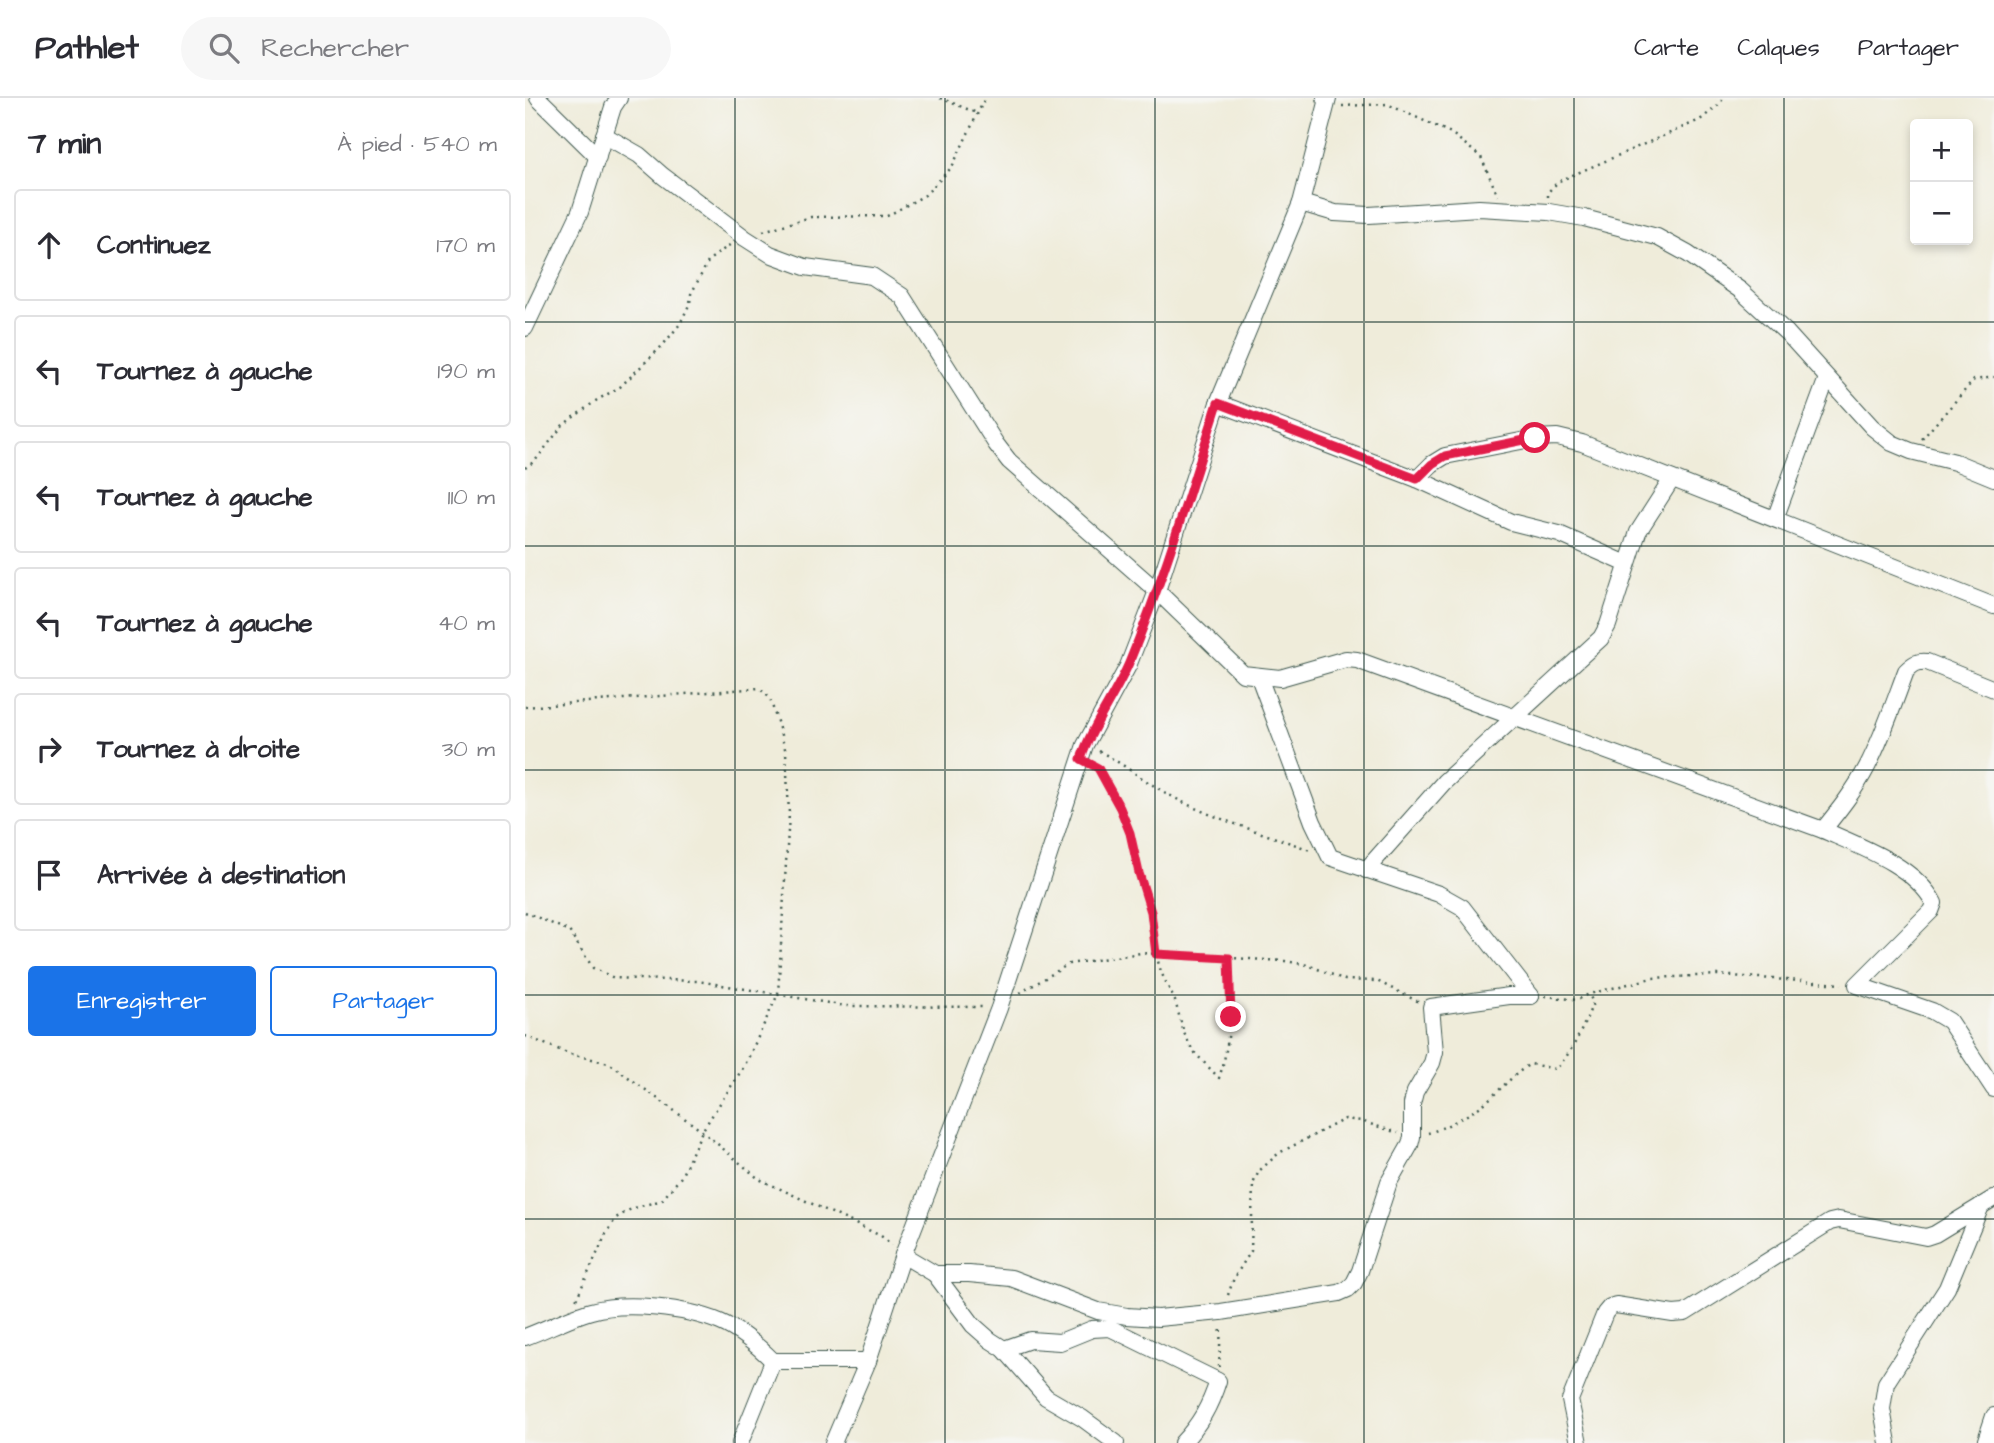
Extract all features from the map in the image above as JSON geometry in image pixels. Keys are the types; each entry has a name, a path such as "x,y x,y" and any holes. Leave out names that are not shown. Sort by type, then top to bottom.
{"street":[{"path":"538,98 598,157"},
{"path":"525,328 580,212 613,107 619,98"},
{"path":"834,1443 868,1361 903,1255 999,1007 1083,752 1128,666 1157,591 1218,403 1301,204 1327,98"},
{"path":"604,135 639,155 745,238 770,254 805,267 872,276 902,296 1009,461 1157,591 1243,674 1280,678 1346,660 1357,660 1823,830 1892,862 1929,894 1934,903 1931,912 1857,985 1920,1006 1949,1021 1994,1089"},
{"path":"1301,204 1335,213 1369,215 1504,208 1549,212 1657,237 1688,254 1740,290 1787,333 1872,427 1892,443 1910,451 1955,462 1994,478"},
{"path":"1775,519 1827,377"},
{"path":"1218,403 1417,479 1511,522 1559,534 1627,564"},
{"path":"1417,479 1445,456 1535,438 1557,437 1582,443 1994,606"},
{"path":"1366,870 1422,804 1513,716 1601,638 1608,625 1643,520 1672,478"},
{"path":"1823,830 1866,769 1884,732 1906,671 1913,664 1919,661 1927,662 1994,689"},
{"path":"1259,677 1313,822 1330,857 1439,894 1462,906 1531,996"},
{"path":"936,1274 969,1273 1011,1278 1097,1311 1158,1318 1221,1312 1339,1293 1347,1289 1360,1271 1389,1182 1412,1136 1412,1104 1415,1092 1432,1063 1435,1052 1431,1007 1472,1000 1531,996"},
{"path":"1579,1443 1570,1400 1605,1313 1610,1307 1616,1305 1674,1314 1685,1313 1830,1222 1839,1220 1926,1237 1987,1202"},
{"path":"1888,1443 1882,1409 1887,1383 1947,1289 1987,1202"},
{"path":"903,1255 936,1274 973,1325 1004,1349 1046,1397 1082,1418 1116,1443"},
{"path":"525,1337 593,1310 636,1306 721,1322 758,1346 773,1361 868,1361"},
{"path":"1004,1349 1030,1340 1059,1342 1092,1329 1110,1328 1218,1381 1210,1406 1182,1443"},
{"path":"740,1443 773,1361"},
{"path":"1985,1443 1994,1416"}],"path":[{"path":"940,98 977,113"},
{"path":"525,468 535,461 563,425 620,387 663,345 680,324 690,303 691,294 709,260 731,243 778,225 811,217 887,216 925,195 952,167 985,98"},
{"path":"1327,98 1344,106 1387,104 1451,134 1481,157 1504,208"},
{"path":"1549,212 1548,192 1559,181 1700,120 1720,104 1723,98"},
{"path":"1910,451 1974,380 1994,377"},
{"path":"525,708 759,688 770,698 786,752 789,814 778,994 745,1065 702,1131 681,1177 662,1200 631,1209 616,1218 566,1321"},
{"path":"1083,752 1125,765 1171,797 1205,813 1330,857"},
{"path":"1083,752 1098,768 1130,833 1151,912 1156,954 1161,972 1175,1001 1184,1034 1193,1051 1219,1078 1226,1057 1231,1017 1229,958"},
{"path":"525,912 569,931 593,968 614,978 698,981 846,1006 999,1007"},
{"path":"1020,993 1069,964 1141,953 1285,961 1308,965 1345,980 1377,981 1431,1007"},
{"path":"1531,996 1577,1000 1652,978 1718,975 1857,985"},
{"path":"1218,1381 1221,1312 1234,1278 1251,1251 1253,1184 1259,1171 1279,1153 1345,1119 1412,1136 1442,1129 1484,1104 1513,1075 1530,1064 1556,1069 1567,1058 1585,1023 1593,1003 1590,994"},
{"path":"525,1036 570,1054 609,1063 702,1131 759,1178 881,1236 903,1255"}],"route":[{"path":"1231,1017 1229,958 1156,954 1151,912 1130,833 1098,768 1081,759 1085,744 1128,666 1157,591 1218,403 1417,479 1445,456 1535,438"}]}
